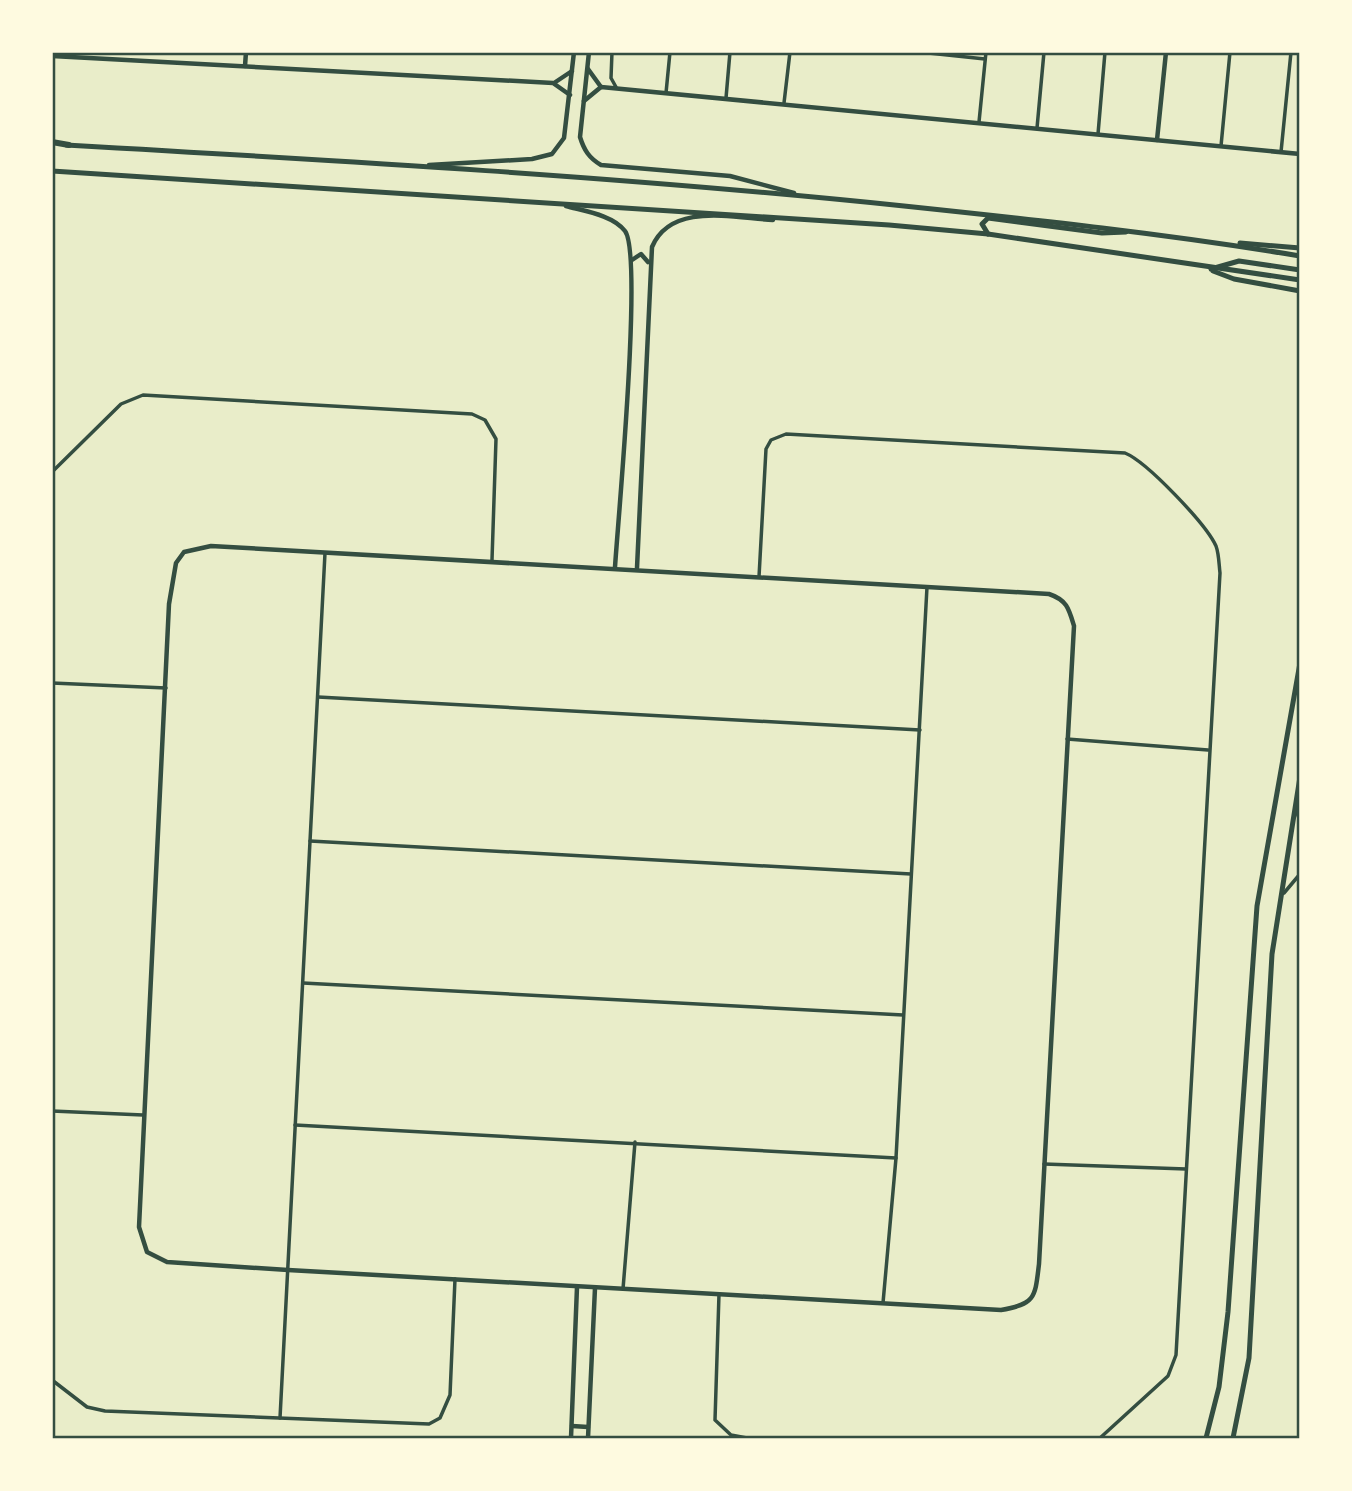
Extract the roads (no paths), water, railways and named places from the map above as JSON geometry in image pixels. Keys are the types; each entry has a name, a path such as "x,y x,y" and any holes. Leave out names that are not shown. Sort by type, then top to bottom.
{"highway":[{"path":"52,143 69,145"}],"main road":[{"path":"69,145 413,166 805,196 1133,230 1300,256"},
{"path":"52,172 889,225 988,234 1300,280"},
{"path":"988,234 982,224 988,218 1102,233 1133,230"},
{"path":"1227,244 1300,248"},
{"path":"1211,269 1227,262 1238,261 1300,270"},
{"path":"1211,269 1234,279 1300,291"},
{"path":"1206,1438 1219,1387 1228,1312 1257,906 1300,663"},
{"path":"1233,1438 1249,1358 1271,967 1278,904 1300,777"}],"street":[{"path":"245,66 246,52"},
{"path":"589,52 580,137 584,148 601,165 730,176 805,196"},
{"path":"612,52 612,83 620,89"},
{"path":"666,93 670,52"},
{"path":"726,98 730,52"},
{"path":"784,103 790,52"},
{"path":"919,52 985,59"},
{"path":"979,122 986,52"},
{"path":"1037,128 1044,52"},
{"path":"1098,134 1105,52"},
{"path":"1157,140 1166,52"},
{"path":"1221,146 1230,52"},
{"path":"1281,152 1291,52"},
{"path":"413,166 532,159 552,154 564,138 574,56 581,55 588,59"},
{"path":"52,56 553,83 570,95"},
{"path":"588,69 601,87"},
{"path":"553,83 572,71"},
{"path":"584,101 601,87 1300,154"},
{"path":"568,108 575,113 583,110"},
{"path":"566,205 611,219 629,239 631,322 615,567"},
{"path":"637,568 649,262 660,230 674,221 689,217 889,225"},
{"path":"631,264 632,259 641,254 646,256 649,262"},
{"path":"52,472 121,404 143,395 472,414 485,420 496,439 492,560"},
{"path":"759,577 766,449 771,440 786,434 1112,450 1132,456 1166,485 1216,547 1220,573 1175,1362 1168,1376 1100,1438"},
{"path":"211,546 615,567 1049,594 1062,598 1069,608 1074,626 1037,1283 1035,1293 1025,1306 1000,1310 288,1270 167,1262 147,1252 139,1227 143,1115 172,585 176,563 184,552 211,546"},
{"path":"280,1418 325,553"},
{"path":"883,1303 897,1158 927,587"},
{"path":"52,683 166,688"},
{"path":"318,697 920,730"},
{"path":"1067,739 1209,750"},
{"path":"1294,804 1300,821"},
{"path":"310,841 911,874"},
{"path":"1278,904 1293,878 1300,874"},
{"path":"303,984 903,1015"},
{"path":"52,1111 143,1115"},
{"path":"295,1125 897,1158"},
{"path":"623,1289 635,1142"},
{"path":"1044,1164 1186,1169"},
{"path":"52,1380 87,1407 105,1410 429,1424 440,1418 450,1395 455,1279"},
{"path":"571,1438 578,1287"},
{"path":"588,1438 595,1288"},
{"path":"719,1294 715,1420 731,1435 747,1438"},
{"path":"572,1426 588,1427"}]}
